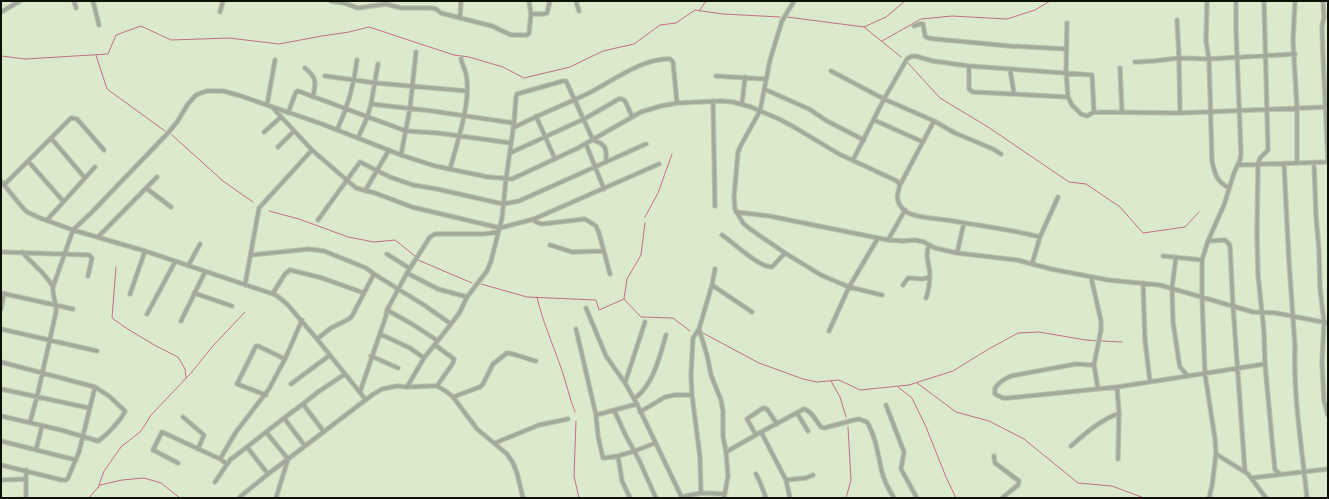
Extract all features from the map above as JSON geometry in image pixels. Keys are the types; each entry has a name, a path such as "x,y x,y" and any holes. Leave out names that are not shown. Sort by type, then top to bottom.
{"street":[{"path":"1,12 14,2 20,1"},
{"path":"74,1 76,8"},
{"path":"93,1 99,25"},
{"path":"220,12 223,1"},
{"path":"331,1 336,1 358,8 386,4 401,8 431,8 436,9 441,13 492,26 511,35 527,35 529,33 531,14 529,1"},
{"path":"460,18 461,1"},
{"path":"531,14 547,13 550,1"},
{"path":"576,1 579,11"},
{"path":"794,1 782,21 770,60 760,111 740,145 738,152 734,197 736,212 743,223 750,229 821,275 849,287 882,295"},
{"path":"1207,1 1206,41 1209,59 1212,161 1214,172 1218,181 1229,188"},
{"path":"1209,498 1216,454 1205,374 1202,260 1221,212 1241,154 1236,1"},
{"path":"1264,1 1268,150 1260,158 1258,164 1257,248 1275,470 1271,475"},
{"path":"1295,1 1293,16 1293,41 1297,108 1297,162"},
{"path":"1238,165 1328,162 1327,107 1322,27 1324,17 1323,1"},
{"path":"1177,20 1180,113"},
{"path":"1067,23 1066,72 1068,97 1072,105 1080,114 1087,116 1094,112 1180,113 1327,107"},
{"path":"914,26 923,24 925,36 935,39 1010,46 1066,49"},
{"path":"401,155 410,108 416,52"},
{"path":"1135,62 1179,58 1209,59 1237,56 1294,54"},
{"path":"853,160 884,99 907,59 915,56 933,61 969,66 1092,75 1094,112"},
{"path":"513,128 536,116 596,90 609,81 638,66 664,58 670,59 673,62 677,103"},
{"path":"450,169 464,117 467,91 466,74 461,59"},
{"path":"268,105 276,60"},
{"path":"337,130 346,110 355,80 357,60"},
{"path":"358,138 367,118 371,104 376,83 378,64"},
{"path":"969,66 969,89 973,92 1068,97"},
{"path":"305,68 316,80 313,96"},
{"path":"1120,68 1122,112"},
{"path":"1010,69 1014,94"},
{"path":"831,71 884,99 934,121 955,133 993,149 1001,154"},
{"path":"325,76 376,83 467,91"},
{"path":"716,76 766,78"},
{"path":"742,104 745,77"},
{"path":"407,387 424,358 460,312 467,297 488,271 500,228 504,204 517,94 563,81 568,83 593,140"},
{"path":"764,89 808,109 827,121 864,140"},
{"path":"30,422 56,312 56,305 53,296 54,288 73,230 168,133 188,104 196,96 207,91 231,92 421,162 488,177 506,179 512,179 586,144 632,116 661,106 677,103 713,101 733,102 760,111 794,127 839,154 890,177 897,181 900,185"},
{"path":"288,113 296,92 302,92 367,118 406,131 438,133 511,143"},
{"path":"510,153 546,138 619,99 625,101 632,116"},
{"path":"713,101 715,206"},
{"path":"371,104 514,123"},
{"path":"272,107 312,150 356,188 375,193 412,207 500,228 534,219 659,164"},
{"path":"536,116 555,158"},
{"path":"264,132 281,117"},
{"path":"4,185 71,118 76,118 104,150"},
{"path":"874,120 923,142"},
{"path":"934,121 897,192 897,197 905,210 920,216 1040,237"},
{"path":"278,147 294,131"},
{"path":"51,138 85,178"},
{"path":"593,140 600,142 605,148 606,162"},
{"path":"586,144 604,189"},
{"path":"318,220 360,162 394,179 413,185 504,204 519,201 646,144"},
{"path":"245,285 257,212 312,150"},
{"path":"365,191 378,171 388,150"},
{"path":"28,161 63,201"},
{"path":"1314,162 1320,288 1326,322 1322,362 1324,401 1328,415"},
{"path":"1284,164 1298,414 1307,498"},
{"path":"47,220 95,167"},
{"path":"98,237 157,177"},
{"path":"1,181 27,212 73,230 145,251 205,272 273,293 287,304 318,338 366,400"},
{"path":"146,188 170,207"},
{"path":"1032,264 1040,237 1058,197"},
{"path":"888,240 905,210"},
{"path":"736,212 769,216 888,240 915,240 935,248 957,253 1017,260 1091,277 1160,285 1253,312 1293,316 1326,322"},
{"path":"534,219 536,222 542,224 585,219 596,226 600,233 610,274"},
{"path":"957,253 964,223"},
{"path":"360,392 387,310 409,268 432,235 498,232"},
{"path":"722,235 754,260 768,267 772,267 785,253"},
{"path":"829,331 849,287 878,238"},
{"path":"1208,242 1225,240 1230,244 1245,472"},
{"path":"188,266 200,244"},
{"path":"550,244 572,252 604,251"},
{"path":"926,298 929,267 926,255 929,245"},
{"path":"250,255 318,249 366,268 451,324"},
{"path":"130,294 145,251"},
{"path":"1,252 89,255 92,256 92,261 88,276"},
{"path":"22,252 46,276 54,288"},
{"path":"387,254 409,268"},
{"path":"1163,256 1202,260"},
{"path":"1176,257 1172,288 1173,322 1180,367 1187,376"},
{"path":"147,314 175,262"},
{"path":"702,493 700,457 692,395 691,375 693,338 699,329 715,269"},
{"path":"273,293 285,274 290,270 322,278 364,293"},
{"path":"180,321 205,272"},
{"path":"407,273 438,289 467,297"},
{"path":"318,338 331,328 349,319 354,314 374,274"},
{"path":"903,285 908,278 923,279 928,277"},
{"path":"1091,277 1101,321 1101,330 1094,365 1098,389"},
{"path":"1143,283 1145,340 1150,382"},
{"path":"712,284 752,312"},
{"path":"1,309 3,293 73,308"},
{"path":"194,293 232,306"},
{"path":"586,308 606,356 637,404 682,498 702,493 724,496 728,476 721,400 711,375 699,329"},
{"path":"387,310 437,343 454,359 453,363 437,386"},
{"path":"220,459 236,432 266,395 285,359 302,320"},
{"path":"625,384 645,322"},
{"path":"1,329 97,351"},
{"path":"576,329 596,415 598,436 603,458 635,452 655,443"},
{"path":"380,334 410,348 424,358"},
{"path":"634,399 645,389 650,380 666,335"},
{"path":"266,395 237,384 256,346 285,359"},
{"path":"453,397 480,387 493,364 507,353 536,361"},
{"path":"291,384 330,355"},
{"path":"371,356 398,368"},
{"path":"1,362 95,387 120,405 124,409 125,413 100,441 30,422 1,416"},
{"path":"1094,365 1076,364 1018,374 1005,378 1000,382 994,388 995,394 1008,398 1117,387 1266,364"},
{"path":"215,482 234,456 318,392 345,374"},
{"path":"240,498 268,474 382,389 389,386 437,386 453,397 477,429 507,454 517,473 522,498"},
{"path":"1,465 66,480 76,460 95,387"},
{"path":"1117,387 1119,413 1118,459"},
{"path":"1,389 89,408"},
{"path":"640,412 665,397 675,395 692,395"},
{"path":"303,404 324,432"},
{"path":"596,415 637,404"},
{"path":"886,405 904,452 901,469 917,498"},
{"path":"756,435 747,419 763,408 767,409 777,424"},
{"path":"726,452 806,409 821,427 824,428 854,420 867,422 871,428 876,444 885,482 894,498"},
{"path":"614,410 656,498"},
{"path":"797,413 808,431"},
{"path":"1071,446 1093,426 1119,413"},
{"path":"183,417 204,434 198,450"},
{"path":"284,418 305,446"},
{"path":"495,443 540,425 568,419"},
{"path":"36,450 42,426"},
{"path":"178,463 153,450 162,432 220,459 227,464"},
{"path":"266,432 288,459"},
{"path":"761,432 786,480 790,498"},
{"path":"1,441 76,460"},
{"path":"247,446 268,474"},
{"path":"1216,454 1245,472 1266,498"},
{"path":"618,456 622,481 630,498"},
{"path":"994,456 995,463 1019,481 1018,485 1002,498"},
{"path":"276,498 288,459"},
{"path":"1251,478 1328,469"},
{"path":"26,470 26,498"},
{"path":"1275,470 1280,474"},
{"path":"756,474 766,498"},
{"path":"786,480 806,478 812,475"},
{"path":"1,480 26,479"}],"waterway":[{"path":"700,10 706,1"},
{"path":"864,27 886,17 905,1"},
{"path":"882,41 921,19 952,16 1007,19 1035,10 1050,1"},
{"path":"1,56 25,59 108,54 116,35 141,26 171,40 229,38 279,44 349,32 369,27 454,55 469,57 503,67 524,78 570,67 603,51 634,44 660,25 676,23 695,10 723,14 780,17"},
{"path":"787,17 864,27 901,57"},
{"path":"96,55 107,89 165,131"},
{"path":"908,63 940,98 988,127 1069,182 1086,184 1120,207 1143,233 1185,227 1199,212"},
{"path":"172,135 223,181 253,202"},
{"path":"645,217 658,193 672,154"},
{"path":"269,211 299,219 348,237 374,242 395,240 415,256"},
{"path":"624,299 627,279 641,255 645,223"},
{"path":"418,260 472,283"},
{"path":"116,267 112,318 156,346 178,357 185,369 186,378"},
{"path":"481,284 527,297 596,300 599,310 624,299 641,317 673,318 690,331"},
{"path":"537,297 544,323 562,371 575,412"},
{"path":"98,488 104,471 121,447 141,431 151,415 191,373 212,347 245,312"},
{"path":"703,333 759,363 803,379 817,382 839,380 860,390 909,385 953,371 1018,333 1039,332 1098,341"},
{"path":"1101,341 1122,342"},
{"path":"831,381 840,397 846,417"},
{"path":"917,383 956,412 989,421 1024,439 1078,483 1112,486 1144,498"},
{"path":"898,387 912,398 956,498"},
{"path":"576,421 574,476 579,498"},
{"path":"846,498 851,480 848,427"},
{"path":"89,498 100,485 122,480 144,478 161,483 180,498"}]}
